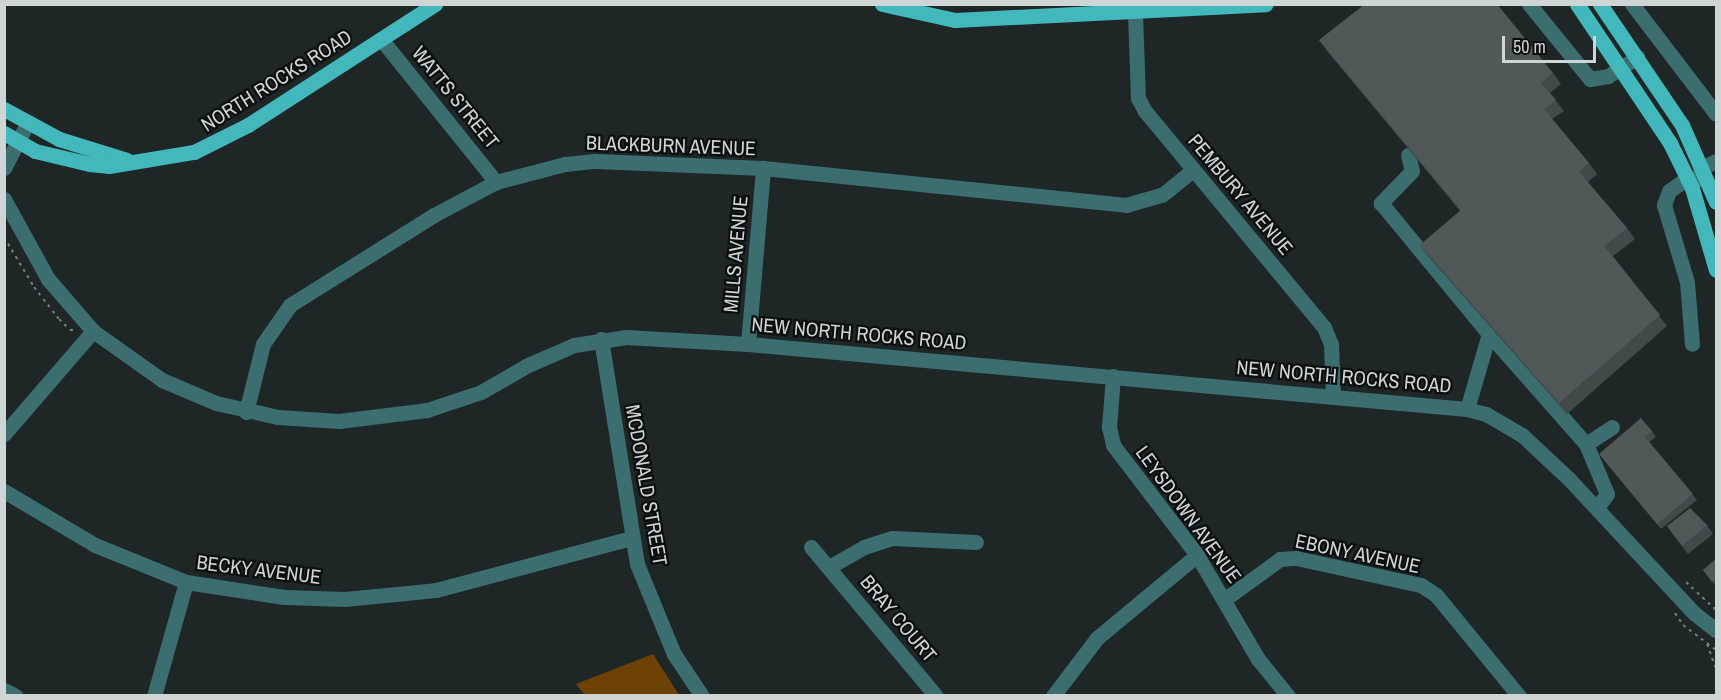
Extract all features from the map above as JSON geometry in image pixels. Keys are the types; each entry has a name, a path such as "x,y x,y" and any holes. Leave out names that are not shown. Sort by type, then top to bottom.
{"main road":[{"name":"NORTH ROCKS ROAD","path":"11,137 56,158 90,164 109,166 128,160 173,157 214,144 435,4"},
{"path":"882,4 955,20 1135,13 1266,4"},
{"path":"1577,4 1622,68 1670,143 1689,183 1716,270"},
{"path":"1600,4 1710,164 1716,202"},
{"name":"NORTH ROCKS ROAD","path":"4,109 27,124 59,139 128,160"}],"street":[{"path":"1529,4 1590,79 1599,79 1622,68 1637,57"},
{"path":"1632,4 1716,114"},
{"name":"PEMBURY AVENUE","path":"1135,13 1138,98 1193,170 1324,327 1331,344 1333,394"},
{"name":"WATTS STREET","path":"381,39 496,182"},
{"path":"4,168 11,137 27,124"},
{"path":"1408,155 1412,171 1381,203 1489,334 1586,444 1607,494 1597,508"},
{"name":"BLACKBURN AVENUE","path":"246,412 263,344 290,305 434,214 496,182 565,164 595,161 763,168 1126,205 1162,195 1193,170"},
{"path":"1692,344 1687,282 1664,205 1669,191 1689,183 1710,164"},
{"name":"MILLS AVENUE","path":"747,344 763,168"},
{"name":"NEW NORTH ROCKS ROAD","path":"6,206 48,279 93,331 162,380 246,412 339,421 427,410 481,392 550,355 602,339 653,337 1333,394 1467,409 1486,414 1522,435 1597,508 1694,613 1716,630"},
{"path":"4,434 93,331"},
{"path":"1467,409 1489,334"},
{"name":"MCDONALD STREET","path":"602,339 631,538 643,583 668,642 702,696"},
{"name":"LEYSDOWN AVENUE","path":"1113,376 1109,427 1113,445 1197,555 1225,599 1258,659 1288,696"},
{"path":"1586,444 1612,427"},
{"name":"BECKY AVENUE","path":"4,492 95,545 186,582 284,597 381,597 460,585 631,538"},
{"name":"BRAY COURT","path":"829,567 864,547 892,538 976,542"},
{"name":"BRAY COURT","path":"811,547 936,696"},
{"path":"1053,696 1097,638 1197,555"},
{"name":"EBONY AVENUE","path":"1225,599 1280,559 1296,558 1421,585 1436,595 1519,696"},
{"path":"154,696 186,582"},
{"path":"4,690 16,696"}],"path":[{"path":"1675,615 1716,650"},
{"path":"1707,644 1716,669"}],"shaded area":[{"path":"653,654 679,695 585,695 576,684"}],"building":[{"path":"1365,4 1497,4 1553,73 1541,83 1556,100 1544,109 1589,163 1579,172 1627,228 1604,246 1660,315 1559,403 1420,245 1461,210 1319,40"},
{"path":"1641,418 1652,431 1645,437 1693,494 1657,524 1599,454"},
{"path":"1690,508 1707,525 1682,546 1667,526"},
{"path":"1716,559 1716,578 1712,582 1703,570"}]}
